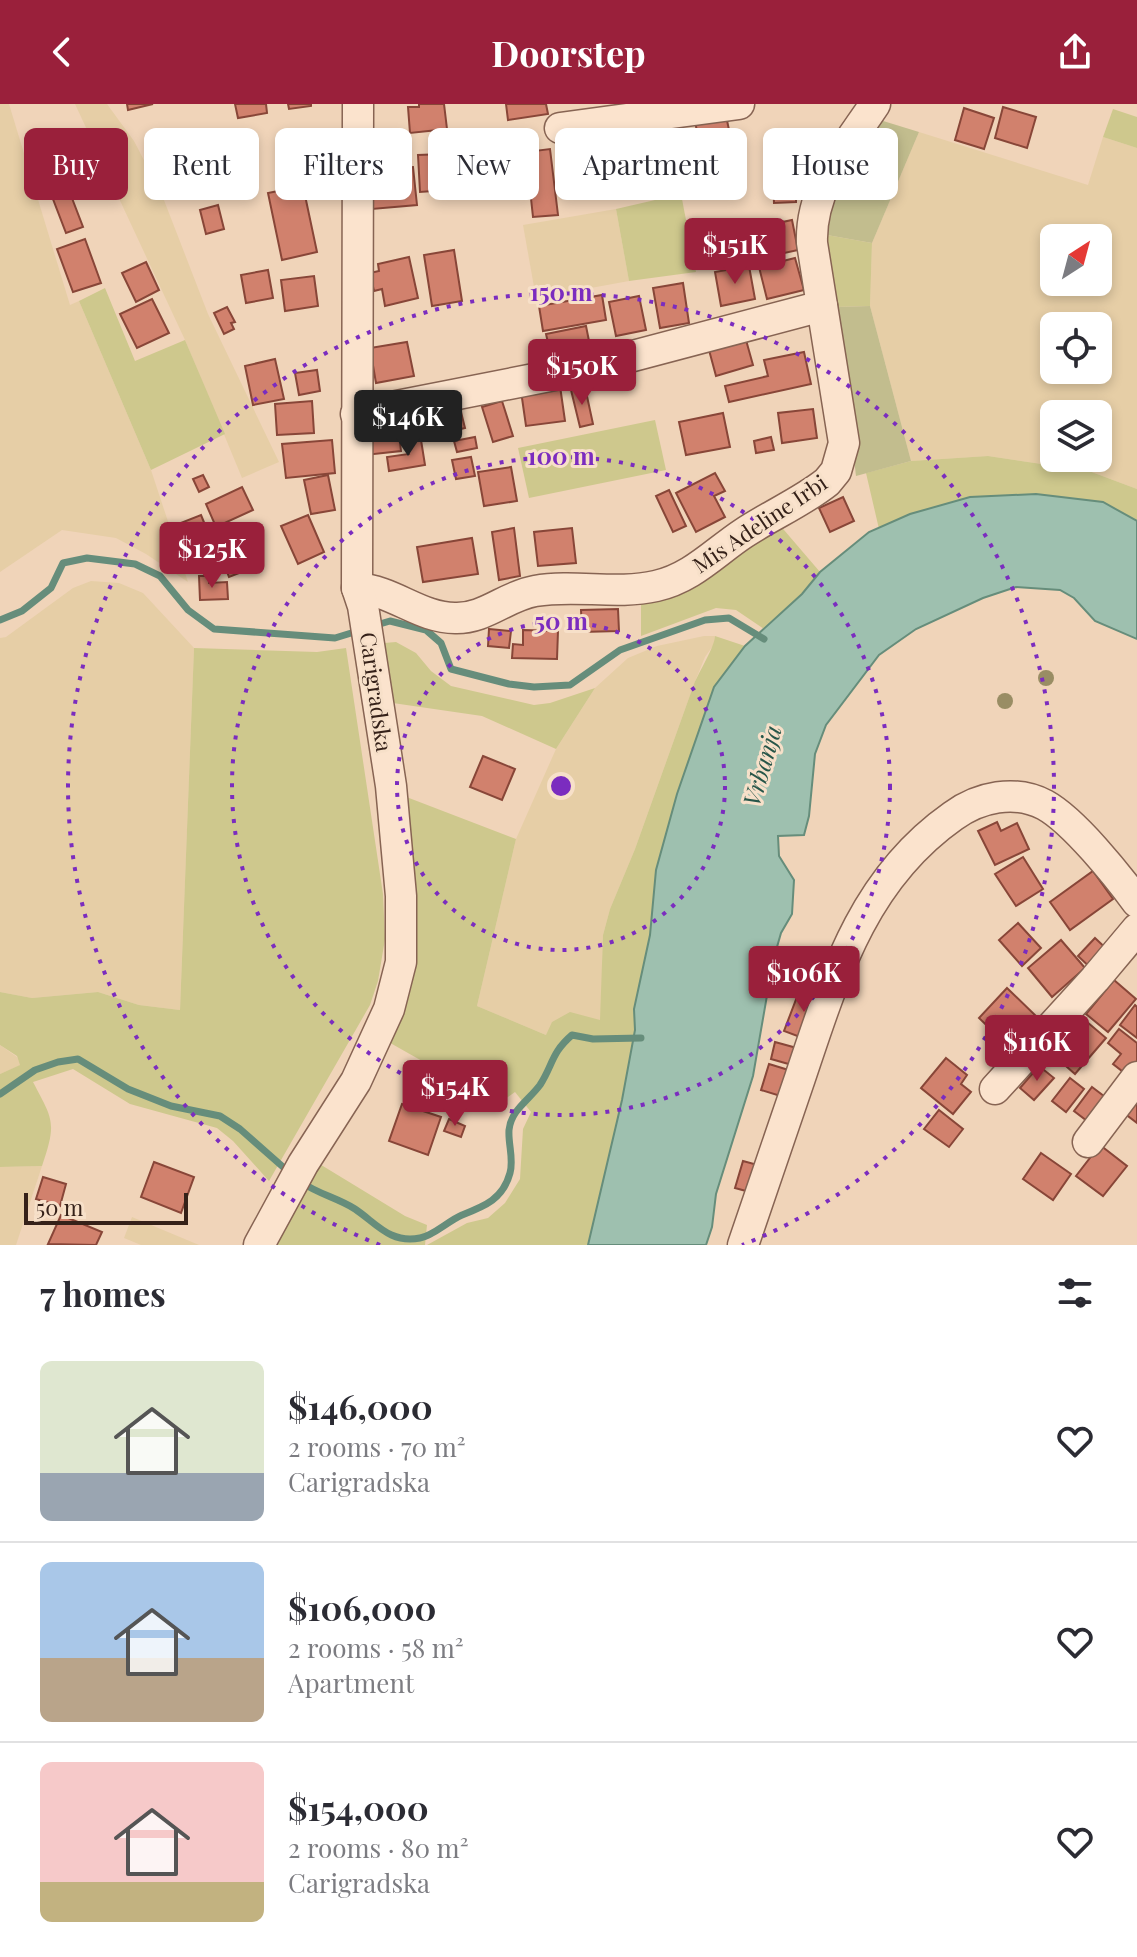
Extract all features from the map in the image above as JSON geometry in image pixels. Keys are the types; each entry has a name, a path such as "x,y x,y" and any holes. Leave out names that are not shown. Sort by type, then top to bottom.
{"street":[{"name":"Carigradska","path":"259,1245 303,1164 356,1081 389,1009 401,962 401,896 391,786 360,597 356,414 358,104"},
{"path":"560,128 739,104"},
{"name":"Mis Adeline Irbi","path":"360,597 376,590 427,613 454,618 482,613 531,591 552,588 629,590 677,580 697,569 744,533 816,491 836,471 844,443 812,243 814,206 831,171 875,104"},
{"path":"356,414 580,370 822,306"},
{"path":"743,1245 840,967 878,891 900,861 926,835 965,808 994,797 1022,798 1044,805 1064,820 1137,902"},
{"path":"995,1089 1137,929"},
{"path":"1088,1142 1137,1077"}],"shaded area":[{"path":"0,104 9,104 24,153 24,200 38,200 70,305 79,301 151,470 188,582 116,538 62,530 0,572"},
{"path":"75,104 107,104 125,128 86,128"},
{"path":"1113,109 1137,117 1137,148 1103,137"},
{"path":"880,120 919,132 898,182 898,128 875,128"},
{"path":"919,132 1088,185 1103,137 1137,148 1137,489 1092,472 1112,472 1112,400 1040,400 1040,464 988,456 911,461 870,306 872,243 890,200 898,200 898,182"},
{"path":"128,133 144,160 144,200 164,200 208,314 279,462 242,478 185,340 120,200 128,200"},
{"path":"655,200 682,200 696,272 629,281 616,209"},
{"path":"890,200 872,243 827,235 833,202"},
{"path":"616,209 629,281 536,298 523,225"},
{"path":"827,235 872,243 870,306 836,307"},
{"path":"105,288 135,361 185,340 225,434 151,470 79,301"},
{"path":"870,306 911,461 856,476 836,307"},
{"path":"655,420 666,470 529,498 518,448"},
{"path":"988,456 1040,464 1040,472 1092,472 1137,489 1137,521 1103,502 1036,494 970,497 910,514 879,529 866,473 911,461"},
{"path":"778,523 820,572 802,594 764,629 736,610 716,608 641,636 641,597"},
{"path":"91,581 119,583 143,593 194,648 180,1010 139,1005 98,992 32,998 0,992 0,638 6,637 73,588"},
{"path":"715,636 715,643 705,657 694,684 603,935 601,1020 546,1035 477,1006 516,839 556,749 595,688 628,658 657,646"},
{"path":"715,636 745,646 714,687 677,794 656,870 650,935 634,1009 635,1030 588,1245 427,1245 467,1223 488,1218 505,1203 520,1179 523,1129 531,1112 515,1092 498,1104 385,1040 396,793 516,839 477,1006 546,1035 552,1022 570,1012 600,1020 603,935 610,909"},
{"path":"396,642 416,653 431,671 451,686 534,705 595,688 556,749 482,716 379,701 373,644"},
{"path":"194,648 317,652 346,648 383,894 385,939 378,981 370,1005 269,1181 217,1128 130,1104 73,1069 33,1082 51,1122 50,1140 42,1166 0,1167 0,1074 20,1065 17,1056 0,1045 0,992 32,998 98,992 139,1005 180,1010"},
{"path":"0,1045 17,1057 21,1065 0,1074"},
{"path":"313,1160 405,1216 427,1225 425,1245 278,1245 272,1239"},
{"path":"42,1166 16,1245 0,1245 0,1167"},
{"path":"132,1217 199,1245 141,1245 124,1238"}],"water":[{"name":"Vrbanja","path":"1036,494 1103,502 1137,521 1137,639 1095,621 1074,598 1060,590 1016,587 983,598 916,629 879,655 826,725 815,754 804,835 778,836 779,856 794,880 792,914 781,933 773,961 753,1076 716,1194 712,1227 706,1245 588,1245 635,1030 634,1009 650,935 656,870 677,794 714,687 745,646 802,594 820,572 869,532 910,514 970,497"}],"building":[{"path":"127,104 153,104 128,110"},
{"path":"235,104 266,104 267,113 238,118"},
{"path":"288,104 311,104 311,106 289,109"},
{"path":"419,104 444,104 447,128 428,128 428,131 412,133 408,107 419,107"},
{"path":"506,104 546,104 548,114 508,120"},
{"path":"1003,107 1036,117 1027,148 995,138"},
{"path":"964,108 994,118 984,149 955,140"},
{"path":"725,111 729,128 696,128 694,117"},
{"path":"550,149 558,215 533,217 531,200 539,200 539,150"},
{"path":"418,155 428,155 428,191 420,192"},
{"path":"412,167 417,205 372,209 371,200 412,200"},
{"path":"275,192 275,200 306,200 317,252 282,260 268,193"},
{"path":"53,200 73,200 83,227 66,233"},
{"path":"774,200 796,200 796,202 774,203"},
{"path":"218,205 224,229 206,234 200,210"},
{"path":"792,220 798,250 752,260 745,230"},
{"path":"741,238 746,261 718,266 714,244"},
{"path":"85,239 101,283 73,292 57,249"},
{"path":"454,250 462,301 432,306 424,255"},
{"path":"409,257 418,298 385,306 382,289 374,291 370,273 379,271 378,264"},
{"path":"795,258 804,290 767,299 759,267"},
{"path":"146,262 159,290 136,302 122,273"},
{"path":"749,266 755,299 721,306 715,272"},
{"path":"268,270 273,298 246,303 241,275"},
{"path":"314,276 318,306 285,311 281,280"},
{"path":"683,283 689,323 660,328 653,288"},
{"path":"602,295 606,320 543,331 539,306"},
{"path":"639,296 646,330 616,336 609,302"},
{"path":"152,299 169,333 137,348 120,314"},
{"path":"227,307 235,322 231,323 234,329 224,334 214,313"},
{"path":"586,326 592,356 553,364 546,334"},
{"path":"746,340 753,365 716,376 709,350"},
{"path":"407,342 414,376 376,383 370,348"},
{"path":"804,352 811,384 729,402 725,386 768,376 764,360"},
{"path":"275,359 284,399 253,405 245,366"},
{"path":"317,370 320,391 299,395 295,373"},
{"path":"560,386 565,421 526,426 521,391"},
{"path":"585,387 593,424 580,427 571,390"},
{"path":"312,401 314,433 277,435 275,404"},
{"path":"502,401 513,436 493,442 482,407"},
{"path":"460,408 465,428 426,437 421,417"},
{"path":"813,409 817,438 782,443 778,413"},
{"path":"723,413 730,447 686,455 679,422"},
{"path":"397,419 401,451 365,455 361,423"},
{"path":"475,437 477,448 457,452 454,441"},
{"path":"771,437 774,450 756,453 754,441"},
{"path":"332,440 335,473 286,478 282,444"},
{"path":"421,440 425,465 389,471 387,457 409,454 407,442"},
{"path":"471,457 475,476 456,479 452,460"},
{"path":"511,467 517,501 484,506 478,472"},
{"path":"715,473 725,491 714,496 725,517 696,532 676,493"},
{"path":"203,475 209,487 199,492 193,479"},
{"path":"328,475 335,510 311,514 304,480"},
{"path":"242,487 253,510 216,527 206,504"},
{"path":"669,490 686,526 673,532 656,496"},
{"path":"843,497 854,521 830,532 819,508"},
{"path":"201,515 214,547 186,558 173,526"},
{"path":"308,515 324,552 298,564 281,526"},
{"path":"514,528 520,576 499,580 492,532"},
{"path":"572,528 576,563 538,566 534,532"},
{"path":"245,535 257,566 229,577 217,545"},
{"path":"472,538 478,574 423,582 417,547"},
{"path":"199,576 209,576 209,583 227,582 228,599 200,600"},
{"path":"618,609 619,631 582,632 581,610"},
{"path":"489,629 511,631 509,648 488,646"},
{"path":"523,630 558,631 557,659 512,658 513,644 523,645"},
{"path":"483,756 515,769 502,800 470,787"},
{"path":"997,822 1001,831 1017,823 1029,849 995,865 978,831"},
{"path":"1023,857 1043,889 1016,906 995,874"},
{"path":"1093,871 1113,899 1070,930 1050,902"},
{"path":"1018,923 1041,948 1022,966 999,940"},
{"path":"1095,938 1112,954 1095,972 1078,956"},
{"path":"1061,940 1085,968 1052,997 1028,968"},
{"path":"1114,980 1136,999 1108,1032 1086,1014"},
{"path":"1007,988 1037,1017 1008,1046 979,1018"},
{"path":"800,989 825,998 808,1040 784,1031"},
{"path":"1135,1005 1137,1007 1137,1038 1120,1025"},
{"path":"1080,1016 1106,1038 1075,1074 1050,1052"},
{"path":"1119,1029 1137,1043 1137,1070 1131,1078 1113,1064 1121,1054 1108,1043"},
{"path":"775,1042 804,1050 799,1067 771,1059"},
{"path":"946,1058 967,1075 961,1084 971,1092 953,1114 921,1088"},
{"path":"769,1064 795,1072 787,1098 761,1090"},
{"path":"1039,1066 1054,1078 1034,1100 1020,1088"},
{"path":"1070,1078 1084,1089 1066,1112 1052,1101"},
{"path":"1092,1087 1113,1103 1095,1127 1074,1111"},
{"path":"1137,1096 1137,1123 1124,1113"},
{"path":"402,1104 441,1117 428,1155 389,1141"},
{"path":"939,1110 963,1129 949,1147 924,1129"},
{"path":"449,1119 465,1126 461,1137 444,1131"},
{"path":"1100,1145 1127,1166 1103,1196 1076,1176"},
{"path":"1041,1153 1071,1174 1053,1200 1023,1179"},
{"path":"743,1161 765,1167 757,1194 735,1188"},
{"path":"154,1162 194,1177 181,1213 141,1197"},
{"path":"43,1177 66,1184 60,1206 36,1199"},
{"path":"61,1215 102,1232 96,1245 48,1244"}],"waterway":[{"path":"0,620 22,611 51,588 63,563 87,558 135,564 160,576 188,610 214,629 335,638 361,630"},
{"path":"373,626 390,621 426,630 441,643 451,669 534,687 570,685 620,650 705,620 729,618 764,639"},
{"path":"301,1182 355,1209 392,1235 409,1239 425,1237 485,1205 503,1189 511,1168 510,1123 540,1085 565,1041 572,1035 593,1039 641,1038"},
{"path":"0,1094 35,1070 78,1059 128,1089 171,1106 220,1116 240,1129 291,1174"}]}
